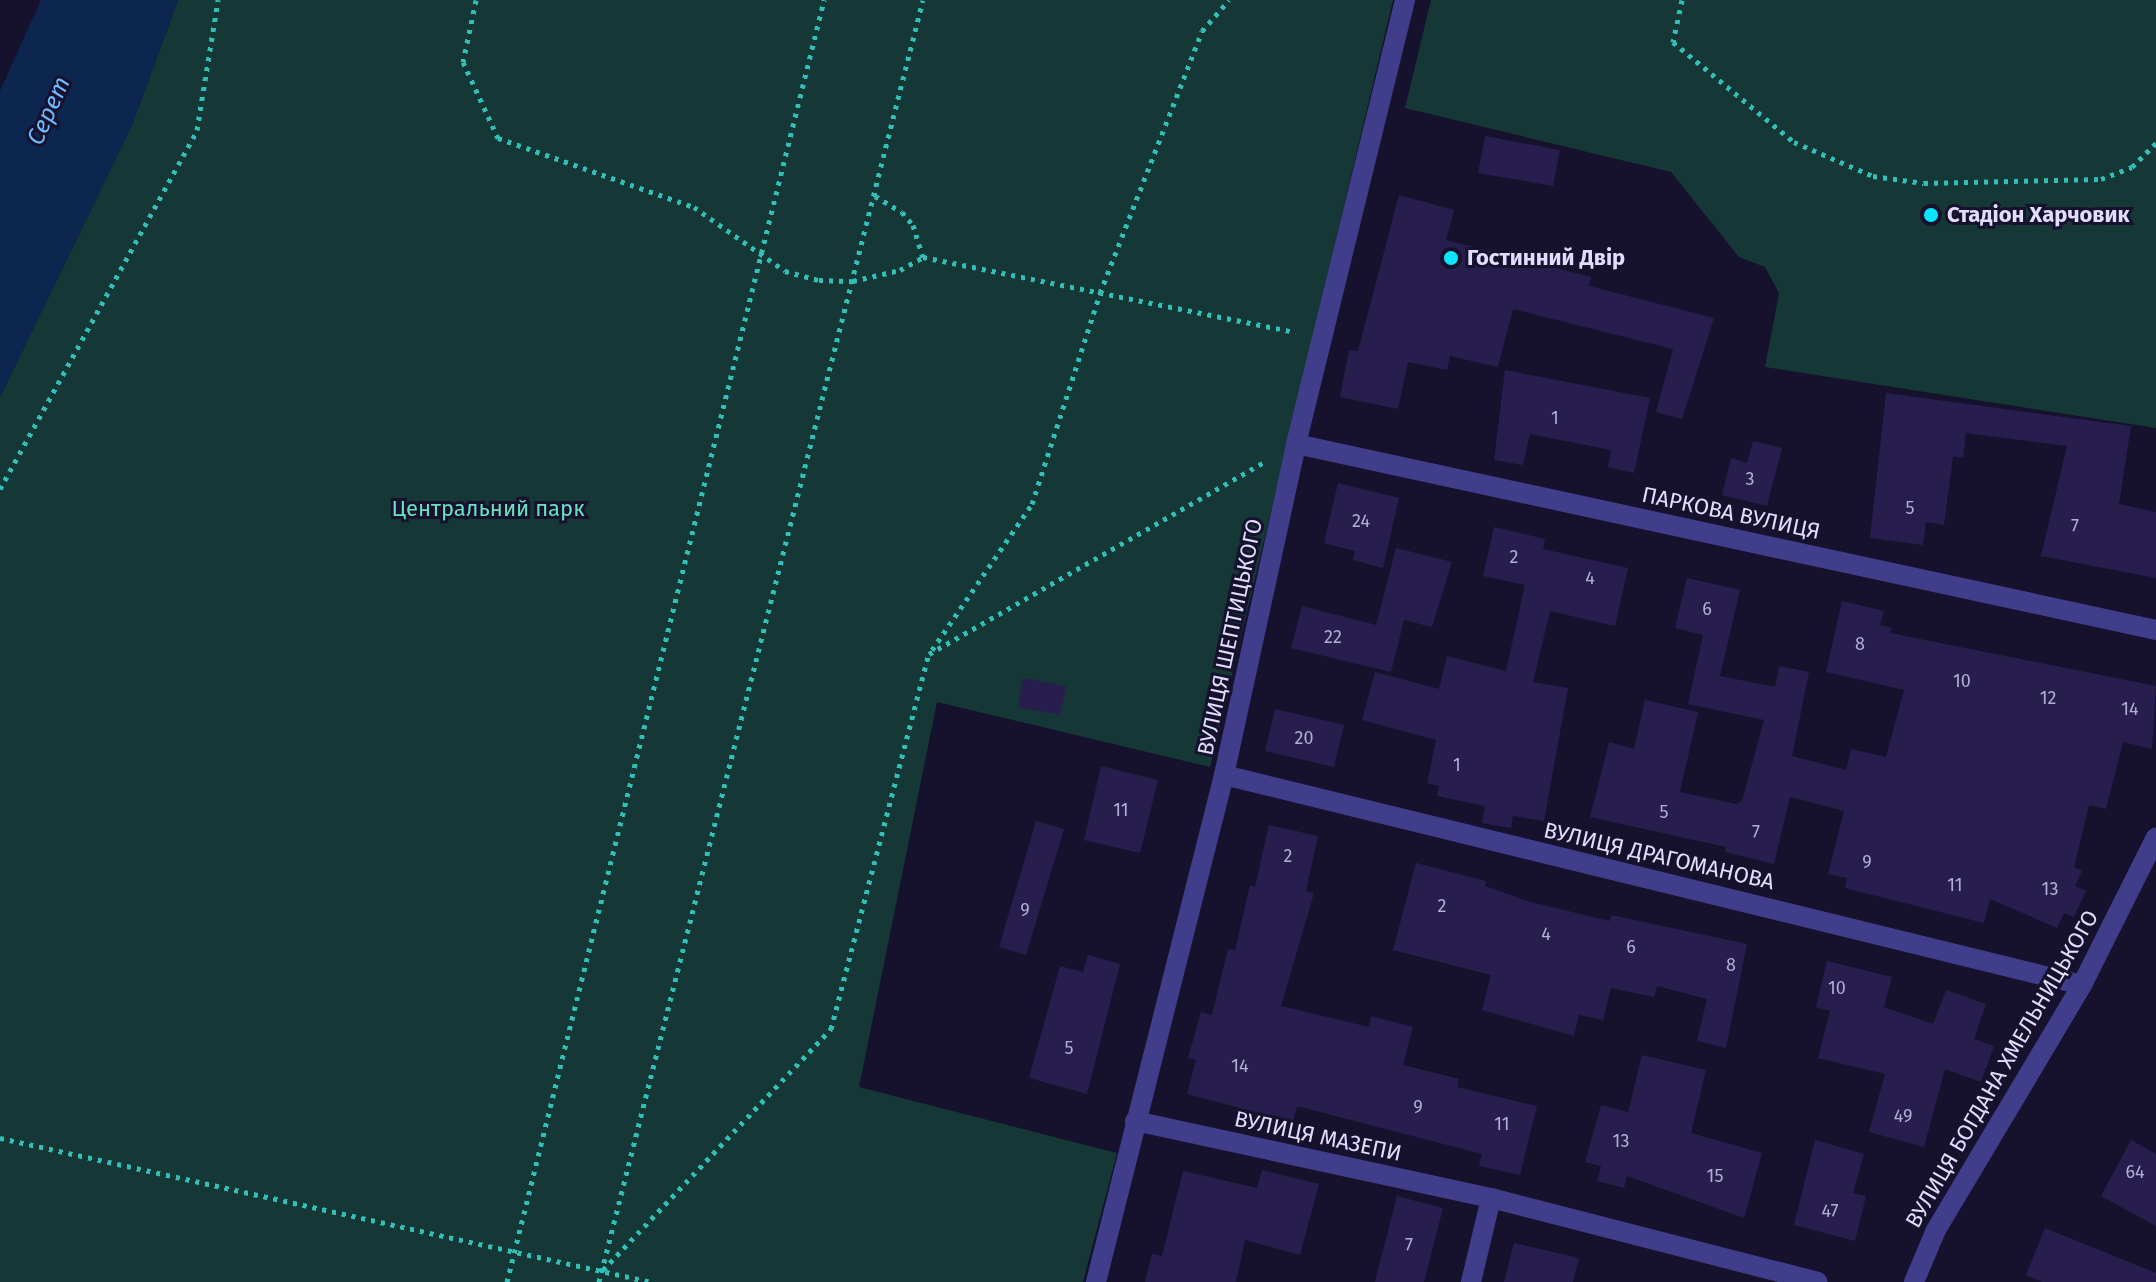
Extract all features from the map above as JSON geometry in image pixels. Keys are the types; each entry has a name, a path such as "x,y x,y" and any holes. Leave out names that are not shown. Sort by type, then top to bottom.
{"street":[{"name":"ВУЛИЦЯ ШЕПТИЦЬКОГО","path":"1096,1282 1224,775 1296,444 1325,338 1405,0"},
{"name":"ПАРКОВА ВУЛИЦЯ","path":"1296,444 2156,630"},
{"name":"ВУЛИЦЯ ДРАГОМАНОВА","path":"1224,775 2082,985"},
{"name":"ВУЛИЦЯ БОГДАНА ХМЕЛЬНИЦЬКОГО","path":"1914,1282 1936,1230 2082,985 2156,837"},
{"name":"ВУЛИЦЯ МАЗЕПИ","path":"1135,1121 1491,1198 1817,1282"},
{"path":"1471,1282 1491,1198"}],"path":[{"path":"0,489 197,130 218,0"},
{"path":"476,0 463,62 498,138 694,207 758,254 801,277 853,281 900,270 923,257 1325,338"},
{"path":"507,1282 758,254 824,0"},
{"path":"599,1282 923,0"},
{"path":"602,1270 831,1029 929,654 1032,504 1100,293 1202,31 1229,0"},
{"path":"1682,0 1673,42 1794,142 1873,176 1924,183 2101,179 2132,167 2156,143"},
{"path":"875,196 902,212 913,225 923,257"},
{"path":"929,654 1296,444"},
{"path":"0,1138 514,1255 651,1282"}],"green space":[{"name":"Центральний парк","path":"178,0 1393,0 1210,767 937,702 859,1087 1117,1153 1083,1282 0,1282 0,397 132,125"},
{"name":"Стадіон Харчовик","path":"1431,0 2156,0 2156,428 1765,367 1779,293 1765,267 1739,257 1671,172 1405,108"}],"water":[{"name":"Серет","path":"41,0 178,0 132,125 0,397 0,91"}],"building":[{"path":"1485,136 1560,150 1553,186 1478,173"},
{"path":"1399,195 1454,210 1446,240 1591,277 1589,286 1714,318 1682,419 1656,412 1673,349 1513,309 1498,367 1450,356 1447,370 1408,362 1398,409 1340,397 1349,350 1358,351"},
{"path":"1505,370 1650,398 1634,473 1608,467 1611,450 1530,434 1523,465 1494,460"},
{"path":"1886,393 2131,426 2119,504 2156,512 2156,578 2041,556 2067,446 1966,433 1963,458 1953,456 1944,525 1926,522 1923,545 1870,538"},
{"path":"1753,441 1782,448 1767,506 1722,495 1731,458 1747,463"},
{"path":"1338,483 1399,498 1383,568 1353,560 1355,551 1324,543"},
{"path":"1494,527 1545,539 1543,549 1628,568 1615,626 1550,611 1533,682 1568,688 1544,821 1513,816 1511,828 1482,823 1485,806 1437,796 1439,786 1427,783 1436,740 1362,720 1375,672 1439,689 1447,656 1506,671 1525,585 1483,576"},
{"path":"1396,548 1452,562 1432,627 1404,620 1391,672 1291,648 1302,606 1376,625"},
{"path":"1687,578 1740,590 1720,676 1775,687 1779,666 1809,672 1792,756 1846,770 1851,749 1886,757 1904,690 1826,672 1842,601 1884,611 1880,625 1892,628 1890,633 2156,686 2152,749 2123,742 2106,809 2089,805 2074,867 2082,871 2075,886 2086,891 2074,917 2064,913 2057,928 1990,899 1984,923 1845,888 1847,878 1828,874 1844,811 1790,797 1774,864 1725,852 1726,847 1590,817 1609,742 1634,749 1645,700 1698,712 1680,792 1736,804 1742,801 1764,720 1688,704 1703,635 1675,628"},
{"path":"1023,678 1066,686 1060,715 1018,707"},
{"path":"1275,709 1344,725 1334,767 1265,751"},
{"path":"1101,766 1158,780 1140,853 1084,840"},
{"path":"1036,821 1064,829 1026,955 999,947"},
{"path":"1269,825 1318,836 1306,891 1314,893 1281,1006 1369,1027 1371,1016 1413,1027 1403,1065 1459,1079 1457,1087 1537,1106 1520,1175 1479,1166 1482,1154 1297,1106 1293,1122 1187,1094 1196,1060 1188,1058 1201,1012 1212,1015 1228,949 1235,950 1250,885 1255,887"},
{"path":"1416,863 1486,881 1485,886 1530,902 1610,921 1611,915 1747,944 1726,1048 1697,1041 1707,999 1657,986 1654,997 1611,988 1603,1020 1579,1015 1574,1036 1482,1010 1491,975 1393,950"},
{"path":"1088,955 1120,964 1087,1094 1029,1078 1060,966 1083,972"},
{"path":"1827,961 1892,977 1884,1007 1933,1024 1946,990 1986,1004 1974,1039 1994,1046 1981,1082 1945,1069 1924,1147 1869,1132 1885,1074 1818,1058 1830,1011 1816,1007"},
{"path":"1642,1055 1706,1070 1691,1133 1762,1153 1744,1218 1627,1176 1624,1188 1597,1181 1601,1166 1585,1162 1601,1105 1628,1112"},
{"path":"1815,1140 1864,1154 1853,1193 1866,1196 1855,1241 1794,1225"},
{"path":"2131,1140 2156,1154 2156,1226 2101,1196"},
{"path":"1262,1170 1319,1184 1300,1255 1245,1240 1236,1282 1145,1282 1152,1254 1162,1256 1183,1171 1257,1188"},
{"path":"1397,1196 1443,1208 1424,1282 1375,1282"},
{"path":"2045,1228 2156,1273 2156,1282 2042,1282 2026,1275"},
{"path":"1514,1243 1579,1258 1573,1282 1504,1282"}],"place":[{"name":"Стадіон Харчовик","path":"1931,215"},
{"name":"Гостинний Двір","path":"1451,258"}]}
